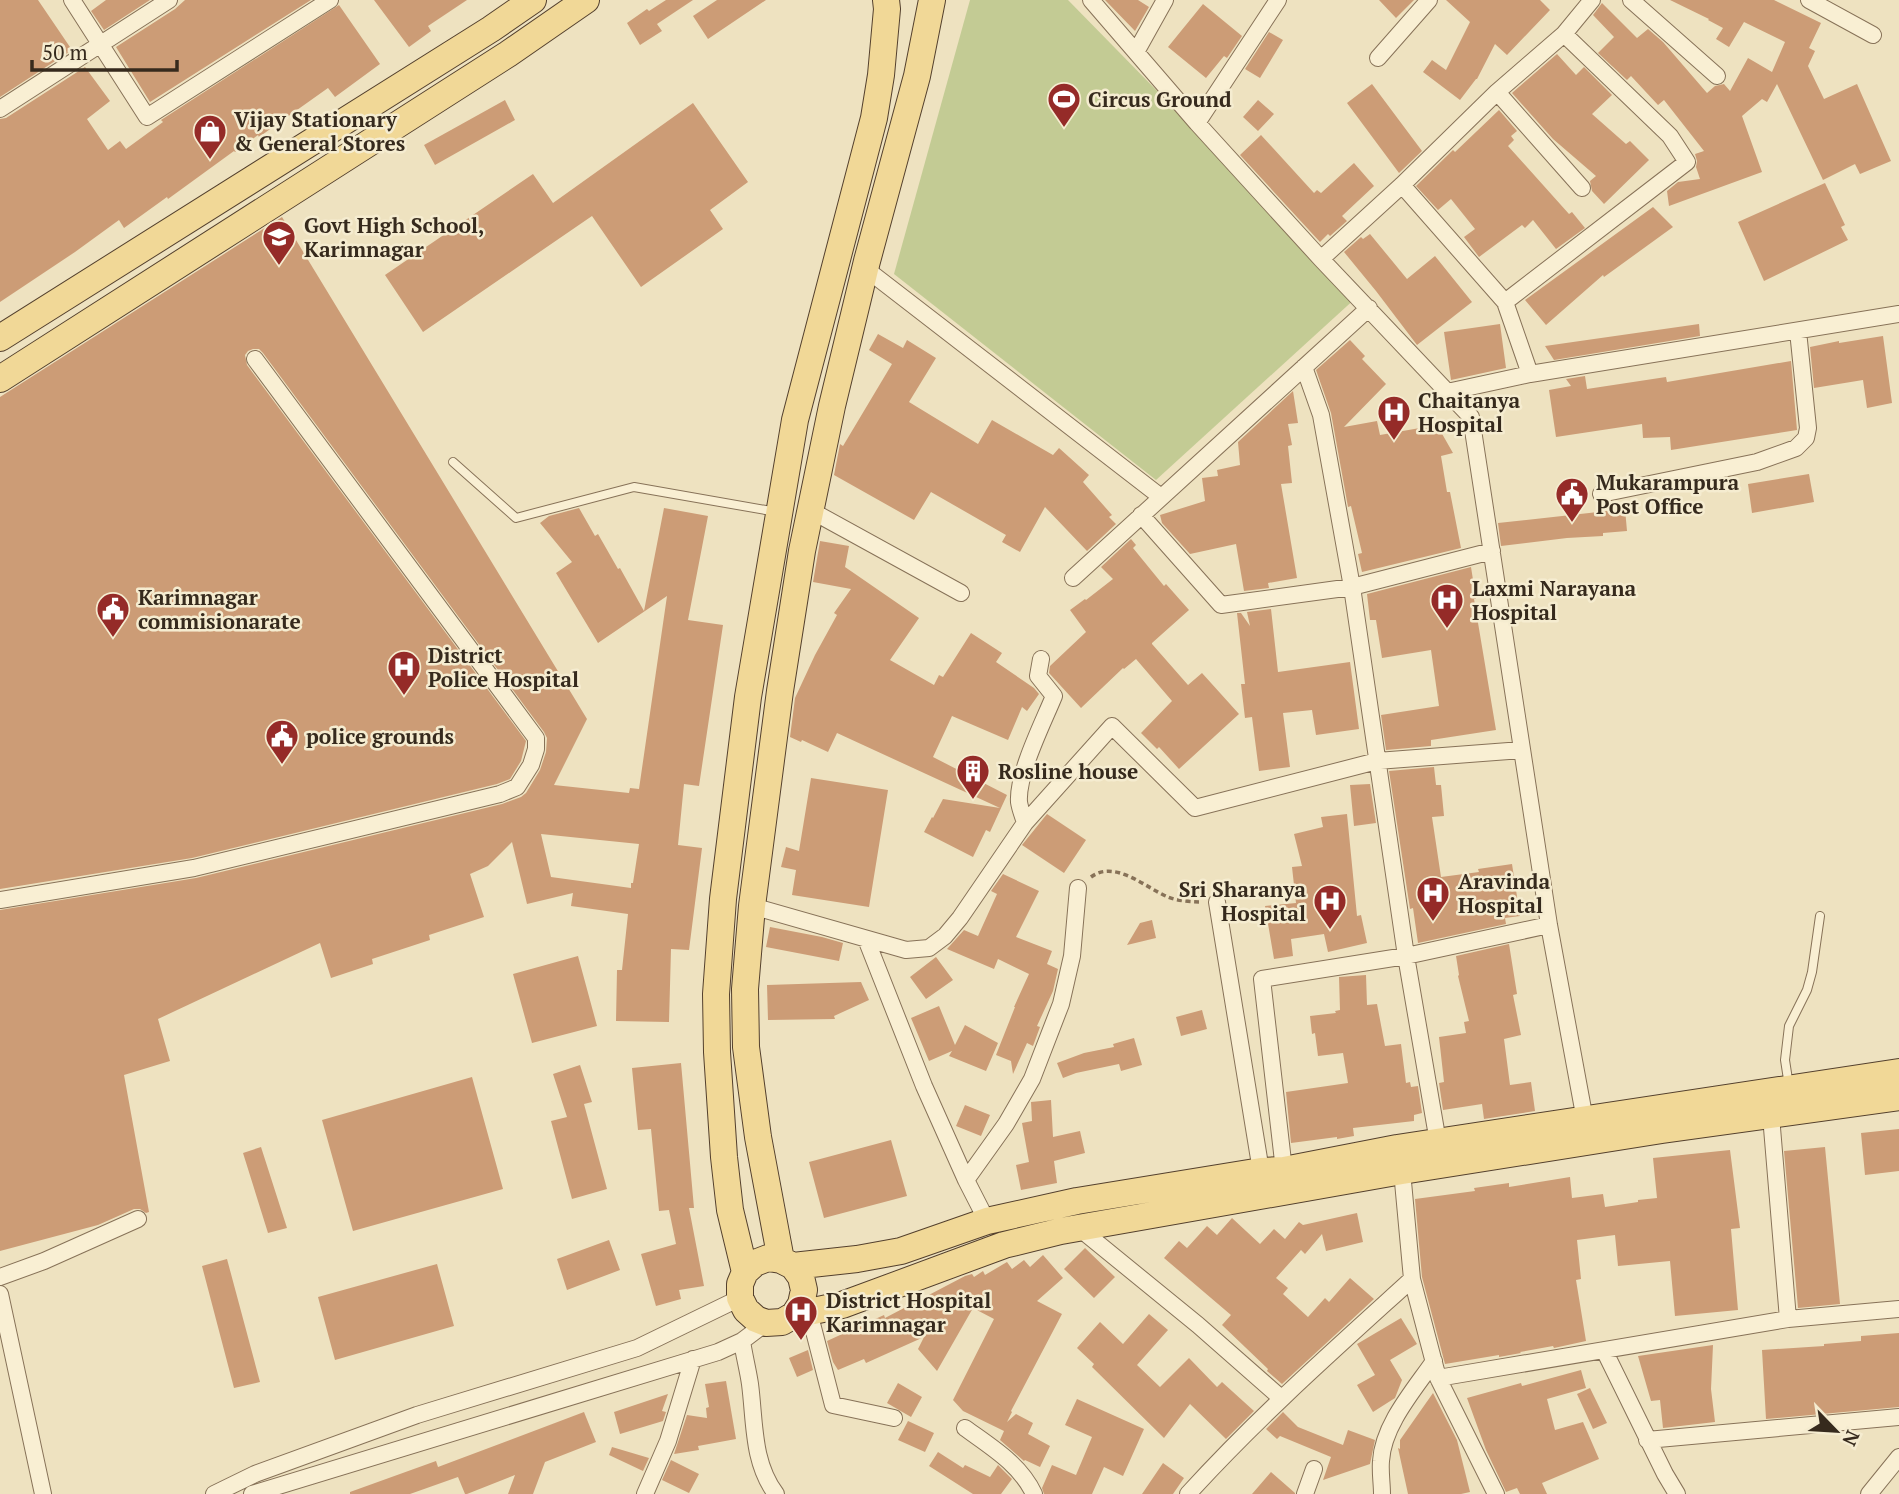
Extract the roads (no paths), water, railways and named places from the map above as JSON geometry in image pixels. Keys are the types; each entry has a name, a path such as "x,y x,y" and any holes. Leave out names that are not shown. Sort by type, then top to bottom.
{"main road":[{"path":"0,379 508,54 586,0"},
{"path":"745,1272 730,1210 717,1052 716,994 723,899 748,697 796,420 874,118 881,75 886,0"},
{"path":"801,1314 804,1290 801,1277 787,1263 758,1136 746,1047 745,989 752,906 780,691 810,510 832,406 917,76 932,0"},
{"path":"0,338 491,29 520,4"},
{"path":"1899,1072 1438,1142 1077,1201 987,1221 901,1251 857,1259 787,1263 768,1258 755,1263 745,1272 740,1284 740,1298 755,1319 766,1323 782,1322 801,1314 842,1305 1004,1245 1079,1228 1402,1171 1662,1130 1899,1097"}],"street":[{"path":"72,0 147,117 330,0"},
{"path":"0,109 169,0"},
{"path":"1091,0 1321,259 1471,417 1549,925 1585,1120"},
{"path":"1136,52 1165,0"},
{"path":"1198,123 1278,0"},
{"path":"1378,58 1429,0"},
{"path":"1321,259 1497,92 1563,34 1592,0"},
{"path":"1631,0 1717,76"},
{"path":"1809,0 1873,35"},
{"path":"1505,302 1687,162 1670,136 1563,34"},
{"path":"1497,92 1582,188"},
{"path":"1402,185 1505,302 1530,374"},
{"path":"866,269 1161,497"},
{"path":"1073,578 1369,308"},
{"path":"1447,392 1530,374 1899,314"},
{"path":"1601,494 1757,462 1803,443 1808,428 1798,331"},
{"path":"0,900 194,867 500,794 517,787 531,765 537,749 536,737 255,359"},
{"path":"1304,367 1321,415 1352,587 1406,956 1438,1142"},
{"path":"810,510 961,593"},
{"path":"1142,515 1221,605 1352,587 1492,551"},
{"path":"1025,823 1019,801 1021,785 1054,696 1038,676 1041,659"},
{"path":"752,906 906,950 929,948 945,936 960,918 1025,823 1112,726 1195,808 1377,761 1522,750"},
{"path":"967,1180 1006,1124 1032,1079 1061,1004 1072,956 1078,888"},
{"path":"1217,902 1273,1171"},
{"path":"1273,1171 1262,979 1406,956 1549,925"},
{"path":"866,939 924,1086 987,1221"},
{"path":"1772,1116 1788,1319"},
{"path":"1402,1171 1412,1279 1438,1378 1496,1494"},
{"path":"0,1277 44,1261 138,1219"},
{"path":"1079,1228 1282,1398"},
{"path":"1188,1494 1282,1398 1412,1279"},
{"path":"0,1294 43,1494"},
{"path":"214,1494 255,1474 417,1415 637,1348 740,1298"},
{"path":"1438,1378 1788,1319 1899,1308"},
{"path":"801,1314 833,1405 894,1418"},
{"path":"252,1494 718,1352 742,1341 766,1323"},
{"path":"742,1341 750,1384 755,1442 763,1471 776,1494"},
{"path":"1604,1350 1676,1494"},
{"path":"645,1494 668,1441 693,1359"},
{"path":"1382,1494 1381,1460 1386,1439 1400,1409 1434,1361"},
{"path":"1647,1440 1899,1417"},
{"path":"965,1428 1009,1460 1028,1482 1034,1494"},
{"path":"1869,1494 1899,1457"},
{"path":"1305,1494 1314,1469"}],"lane":[{"path":"453,462 516,517 634,487 780,513"},
{"path":"1789,1088 1785,1060 1789,1026 1807,990 1820,916"}],"place":[{"name":"Circus Ground","path":"1064,129"},
{"name":"Vijay Stationary & General Stores","path":"210,161"},
{"name":"Govt High School, Karimnagar","path":"279,267"},
{"name":"Chaitanya Hospital","path":"1394,442"},
{"name":"Mukarampura Post Office","path":"1572,524"},
{"name":"Laxmi Narayana Hospital","path":"1447,630"},
{"name":"Karimnagar commisionarate","path":"113,639"},
{"name":"District Police Hospital","path":"404,697"},
{"name":"police grounds","path":"282,766"},
{"name":"Rosline house","path":"973,801"},
{"name":"Aravinda Hospital","path":"1433,923"},
{"name":"Sri Sharanya Hospital","path":"1330,931"},
{"name":"District Hospital Karimnagar","path":"801,1342"}]}
